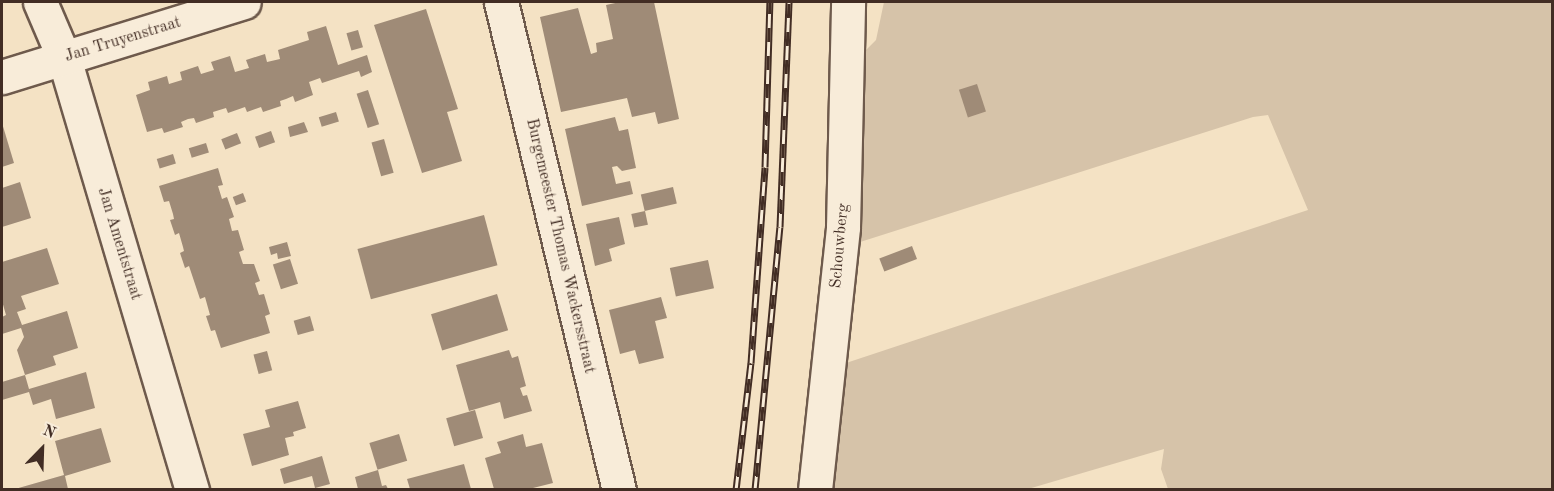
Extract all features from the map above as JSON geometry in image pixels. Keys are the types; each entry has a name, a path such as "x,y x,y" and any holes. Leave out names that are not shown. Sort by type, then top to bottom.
{"street":[{"name":"Jan Amentstraat","path":"40,2 64,58 192,489"},
{"name":"Jan Truyenstraat","path":"2,77 244,2"},
{"name":"Burgemeester Thomas Wackersstraat","path":"501,2 618,489"},
{"name":"Schouwberg","path":"815,489 843,227 848,2"}],"shaded area":[{"path":"884,2 1552,2 1552,489 1168,489 1161,469 1164,449 1028,489 824,490 840,365 1308,210 1268,115 1253,117 857,243 861,55 876,40"}],"building":[{"path":"620,2 654,2 679,119 658,124 655,112 632,117 627,98 561,112 540,17 578,8 591,54 597,52 596,43 613,39 606,5"},
{"path":"426,9 458,109 447,112 462,161 422,173 374,25"},
{"path":"326,26 338,65 367,55 372,72 361,77 359,71 322,83 320,78 309,82 313,95 295,102 293,96 280,101 281,106 263,112 261,107 247,112 245,107 228,113 226,108 213,112 214,117 196,123 194,118 188,119 181,122 183,127 164,133 162,128 147,132 136,95 150,90 148,82 167,76 169,84 182,80 180,72 198,66 201,74 214,70 211,62 230,56 235,72 249,68 246,60 265,54 267,62 280,59 278,50 309,40 307,32"},
{"path":"358,30 363,47 351,51 346,33"},
{"path":"977,84 986,112 968,117 959,90"},
{"path":"368,90 379,124 368,128 357,94"},
{"path":"336,112 339,122 322,127 319,117"},
{"path":"615,117 619,131 628,129 636,168 622,171 617,166 612,167 616,184 630,181 633,194 582,206 565,129"},
{"path":"304,122 308,132 290,137 288,127"},
{"path":"2,123 14,163 2,167"},
{"path":"271,131 275,142 259,148 255,137"},
{"path":"237,133 241,143 225,150 221,139"},
{"path":"384,139 394,173 381,176 372,143"},
{"path":"206,143 209,153 192,158 189,148"},
{"path":"173,154 176,164 160,169 157,159"},
{"path":"218,168 223,185 218,186 222,199 227,197 234,217 229,219 232,231 238,230 244,250 239,252 243,264 254,264 260,281 255,283 259,295 264,294 270,314 265,316 270,333 221,348 215,330 211,331 206,316 210,315 205,297 200,299 189,266 185,268 180,253 184,251 179,233 175,235 170,220 174,219 169,201 164,202 159,186"},
{"path":"20,182 31,218 2,227 2,188"},
{"path":"673,187 677,204 645,211 641,194"},
{"path":"243,193 246,201 236,205 233,197"},
{"path":"645,211 648,225 634,228 631,214"},
{"path":"484,215 497,265 371,299 357,249"},
{"path":"619,217 625,244 609,249 612,261 595,266 586,224"},
{"path":"287,242 291,256 278,259 277,253 271,255 269,247"},
{"path":"912,246 917,259 884,272 879,259"},
{"path":"47,248 59,284 21,296 26,309 17,312 22,325 67,311 78,348 53,356 56,365 25,375 17,350 24,337 21,328 2,334 2,317 6,315 2,301 2,262"},
{"path":"290,259 298,284 281,289 273,265"},
{"path":"708,260 714,288 676,296 670,268"},
{"path":"497,294 508,330 442,351 431,314"},
{"path":"661,297 667,318 655,321 664,358 639,364 635,350 620,354 609,310"},
{"path":"310,316 314,330 298,335 294,321"},
{"path":"509,350 512,358 518,356 526,386 520,388 523,396 527,395 532,411 504,419 500,402 469,411 456,365"},
{"path":"267,351 272,370 259,374 253,355"},
{"path":"86,372 95,408 56,419 51,399 33,405 29,392 2,400 2,382 25,375 29,389"},
{"path":"298,401 306,428 293,432 294,436 285,438 289,455 252,466 243,434 270,427 265,410"},
{"path":"475,410 483,438 454,446 446,418"},
{"path":"101,428 111,462 65,476 68,489 15,489 64,475 55,441"},
{"path":"399,434 407,461 378,470 369,443"},
{"path":"523,434 526,447 542,443 553,483 529,489 494,489 485,458 501,453 497,442"},
{"path":"322,456 330,484 315,488 312,476 284,484 280,469"},
{"path":"464,464 471,489 410,489 407,479"},
{"path":"378,470 382,486 386,485 388,489 358,489 355,477"}],"railway":[{"path":"736,490 751,363 765,167 770,2"},
{"path":"755,490 780,227 789,2"}]}
